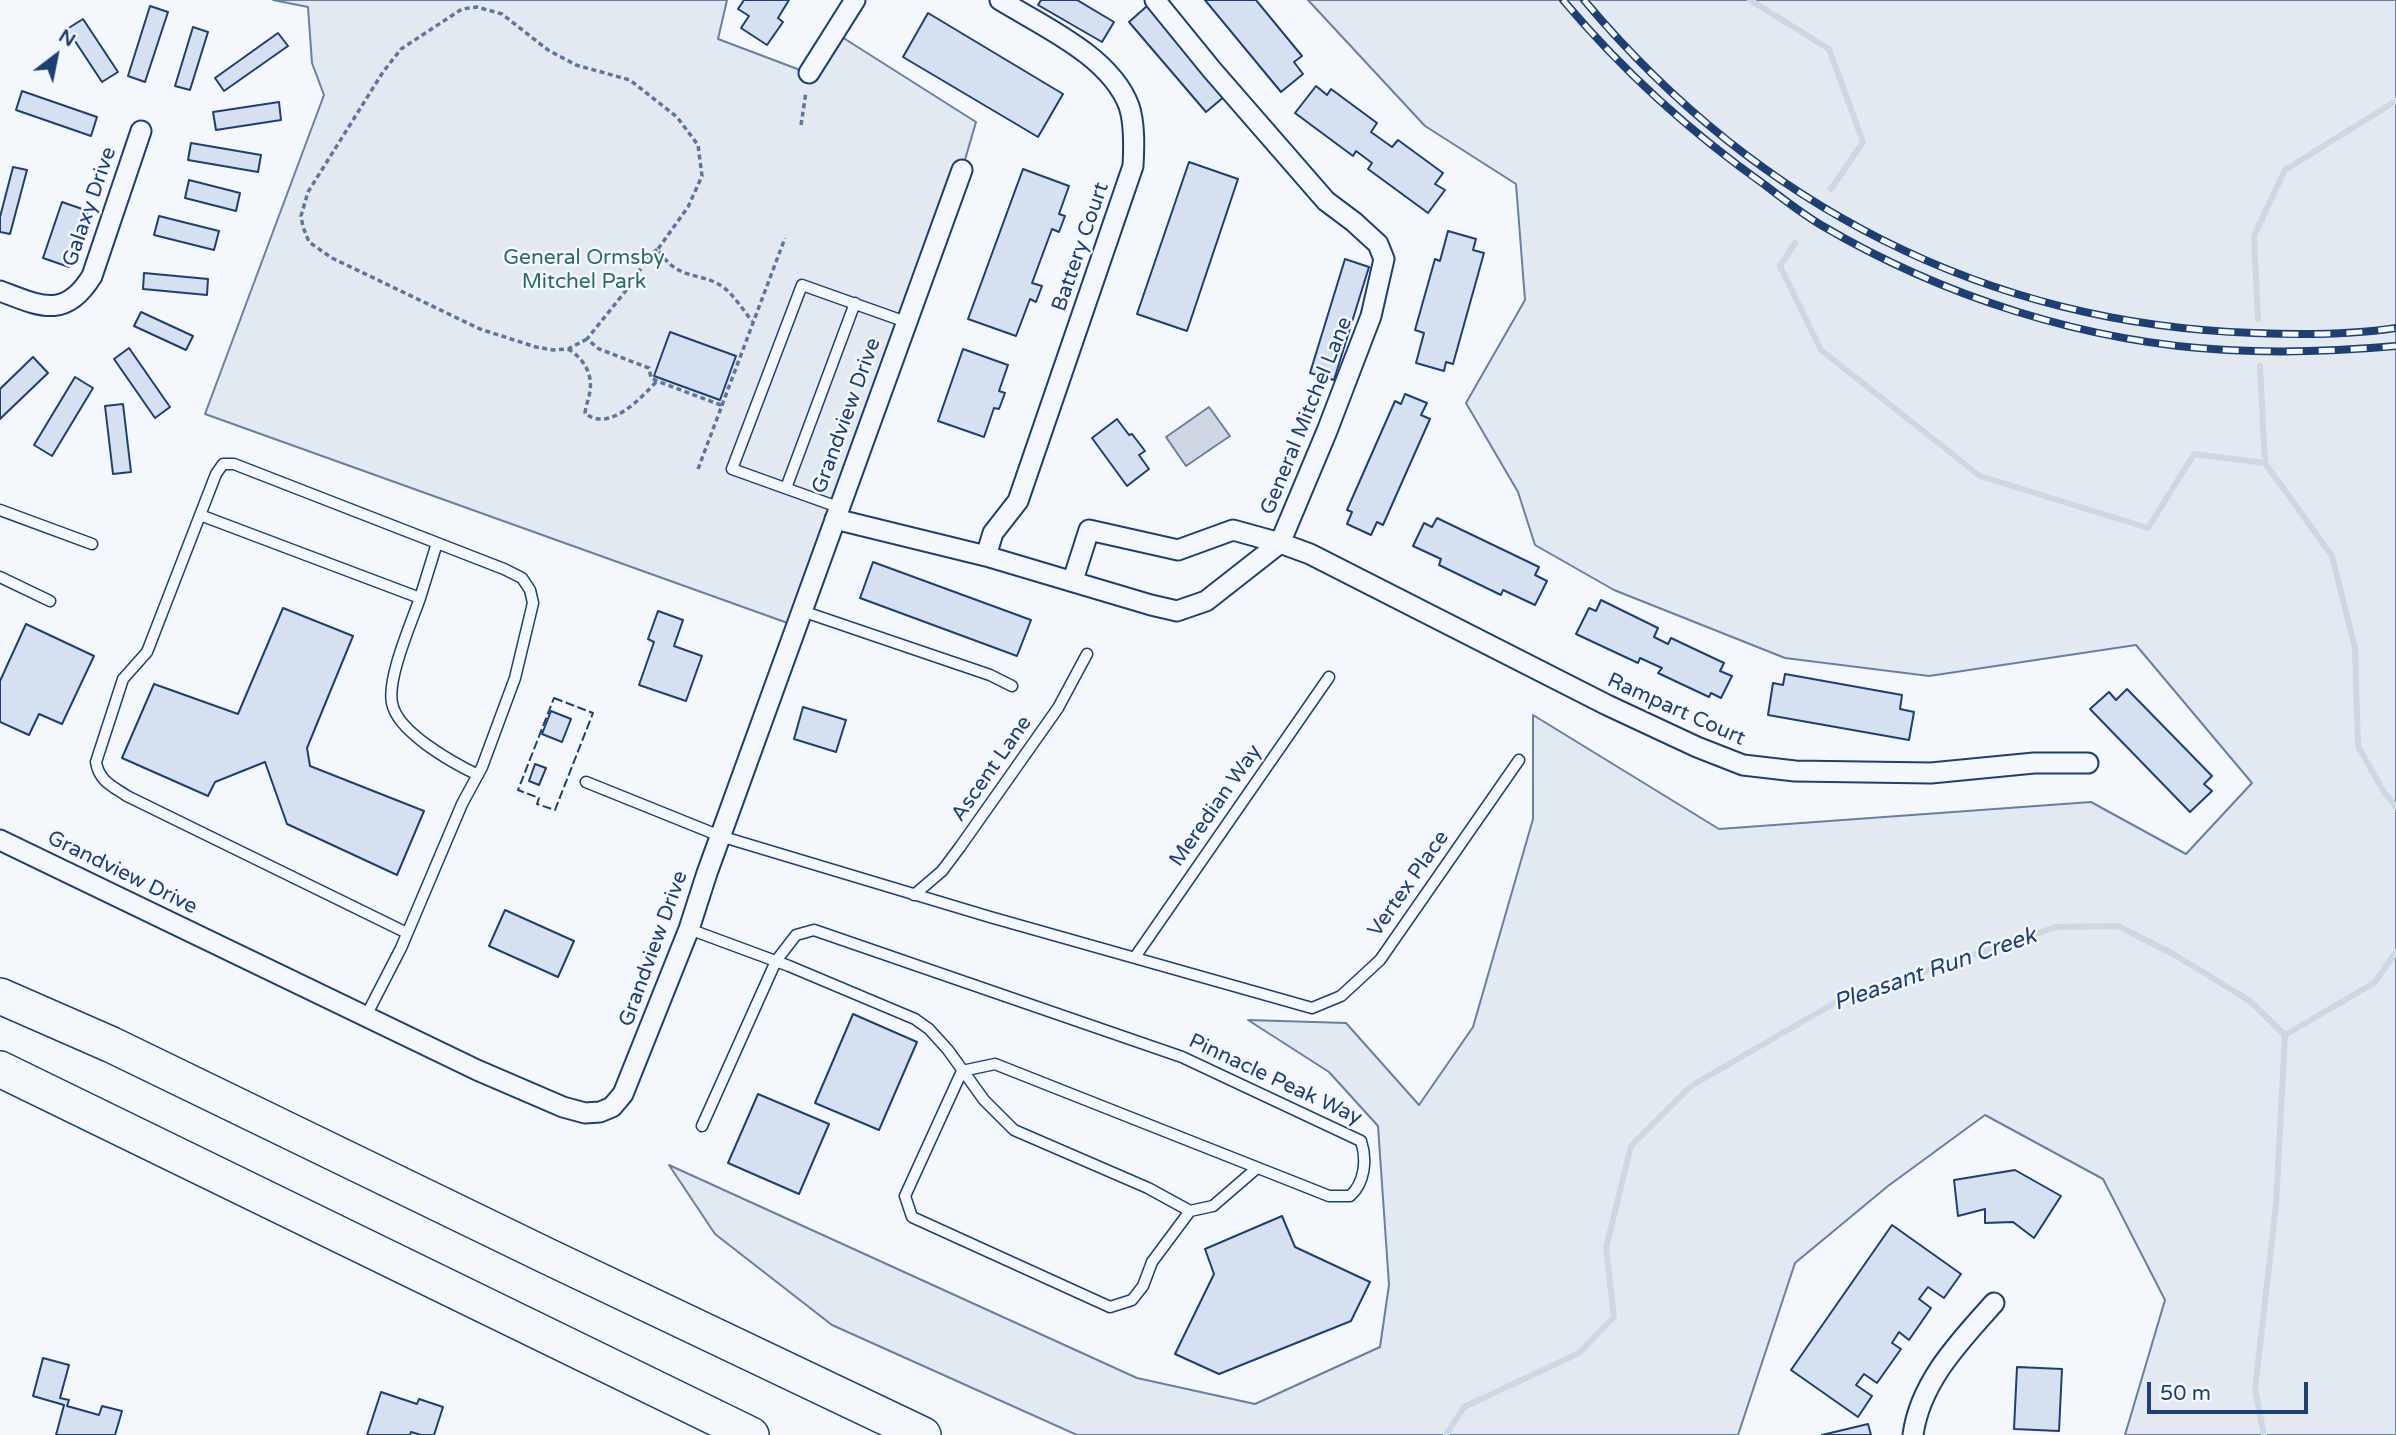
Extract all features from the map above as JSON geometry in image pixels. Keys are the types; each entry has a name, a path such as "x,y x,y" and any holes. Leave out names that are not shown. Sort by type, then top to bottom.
{"highway":[{"path":"0,996 113,1045 923,1435"},
{"path":"0,1069 751,1435"},
{"path":"0,1095 80,1131 246,1189"}],"street":[{"path":"808,73 855,0"},
{"name":"Battery Court","path":"986,556 993,533 1018,501 1133,166 1134,146 1130,108 1122,92 1096,60 1000,0"},
{"name":"General Mitchel Lane","path":"836,513 1177,611 1206,601 1280,543 1371,316 1384,260 1378,244 1326,201 1155,0"},
{"name":"Galaxy Drive","path":"0,291 29,302 61,306 74,300 83,291 92,276 141,131"},
{"name":"Grandview Drive","path":"0,840 477,1070 563,1107 585,1113 600,1112 612,1107 623,1094 689,929 836,513 962,170"},
{"name":"Rampart Court","path":"1073,580 1089,530 1178,550 1233,530 1310,554 1618,710 1743,765 1794,771 1931,773 2034,763 2088,763"},
{"path":"1913,1435 1919,1408 1934,1378 1964,1337 1994,1303"}],"lane":[{"path":"836,513 786,488 732,469 802,285 906,322"},
{"path":"786,488 855,303"},
{"path":"366,1016 407,933 462,804 478,775 515,678 533,603 530,590 522,578 504,569 234,464 223,464 216,474 147,652 124,679 96,762 98,773 106,783 127,796 407,933"},
{"path":"0,510 92,544"},
{"path":"200,515 420,598"},
{"path":"437,543 393,681 392,705 408,729 448,761 478,775"},
{"path":"0,577 50,601"},
{"path":"802,611 990,675 1012,686"},
{"name":"Ascent Lane","path":"914,895 942,871 960,847 1058,708 1087,654"},
{"name":"Meredian Way","path":"1135,957 1329,677"},
{"name":"Vertex Place","path":"1135,957 1312,1008 1341,996 1380,960 1520,760"},
{"path":"586,782 720,836 914,895 1135,957"},
{"path":"689,929 776,961 915,1019 929,1029 948,1050 984,1100 1014,1130 1148,1188 1190,1210 1213,1206 1257,1168"},
{"name":"Pinnacle Peak Way","path":"776,961 796,935 814,930 1182,1057 1362,1141 1366,1156 1358,1189 1350,1196 1329,1196 995,1064 962,1071"},
{"path":"702,1126 776,961"},
{"path":"962,1071 905,1196 912,1217 1110,1307 1132,1300 1143,1286 1152,1262 1190,1210"}],"path":[{"path":"477,7 502,14 548,50 576,65 630,80 677,117 698,145 702,176 688,207 587,339 568,349 553,350 480,329 332,258 309,242 301,216 309,192 383,72 401,49 462,9 477,7"},
{"path":"801,125 808,73"},
{"path":"698,469 785,238"},
{"path":"658,249 662,257 683,274 725,288 752,321"},
{"path":"587,339 599,349 649,368 651,378 657,381 721,405"},
{"path":"568,349 578,354 585,364 591,390 585,413 598,421 617,415 629,407 657,381"}],"green space":[{"name":"General Ormsby Mitchel Park","path":"273,0 727,0 718,39 808,73 834,32 976,122 962,170 796,626 205,414 324,95 312,63 308,7"},
{"path":"1308,0 2396,0 2396,1435 2125,1435 2165,1300 2103,1179 1985,1115 1888,1186 1795,1263 1738,1435 1077,1435 832,1325 715,1234 669,1165 1137,1378 1255,1404 1380,1347 1389,1285 1378,1126 1329,1072 1248,1020 1346,1023 1419,1105 1473,1027 1533,819 1533,715 1719,829 2091,802 2186,854 2252,783 2136,645 1929,676 1785,658 1614,590 1535,545 1518,492 1466,403 1525,300 1516,184 1425,126"}],"shaded area":[{"path":"1209,407 1230,436 1186,466 1166,437"}],"building":[{"path":"744,0 789,0 778,18 783,22 767,45 741,28 749,16 738,9"},
{"path":"1041,0 1077,0 1114,22 1102,42 1038,5"},
{"path":"1205,0 1256,0 1302,56 1294,62 1303,74 1281,92"},
{"path":"150,6 168,12 145,82 128,76"},
{"path":"1147,6 1225,96 1206,112 1129,22"},
{"path":"928,13 1063,94 1038,137 903,57"},
{"path":"83,19 118,72 102,82 67,29"},
{"path":"193,27 208,32 190,90 175,86"},
{"path":"278,33 288,46 224,91 215,78"},
{"path":"1316,86 1327,95 1331,89 1377,123 1371,132 1392,147 1398,140 1443,173 1435,184 1445,190 1428,213 1368,169 1372,163 1356,151 1353,156 1295,113"},
{"path":"22,91 97,117 91,136 16,110"},
{"path":"279,102 281,120 216,130 213,112"},
{"path":"191,143 261,155 258,172 188,160"},
{"path":"1189,162 1238,179 1187,331 1137,314"},
{"path":"13,167 27,170 10,234 0,232 0,217"},
{"path":"1023,169 1069,186 1059,214 1065,216 1059,232 1052,229 1032,283 1042,286 1036,302 1030,299 1016,336 968,319"},
{"path":"189,180 240,193 236,211 185,198"},
{"path":"62,202 88,211 69,267 43,258"},
{"path":"159,216 219,231 214,250 154,235"},
{"path":"1448,231 1476,239 1473,250 1484,253 1453,364 1446,362 1444,371 1416,363 1424,333 1415,330 1435,259 1440,261"},
{"path":"1345,259 1369,267 1334,380 1310,373"},
{"path":"144,273 208,279 207,295 143,289"},
{"path":"141,312 193,336 186,350 134,326"},
{"path":"670,332 736,356 720,400 654,376"},
{"path":"129,348 170,407 155,418 114,359"},
{"path":"963,349 1008,365 999,391 1005,393 999,409 994,408 984,437 938,421"},
{"path":"33,357 48,373 0,419 0,389"},
{"path":"75,377 93,388 52,456 34,445"},
{"path":"1405,394 1427,403 1421,415 1430,419 1383,525 1377,522 1371,535 1347,524 1352,512 1347,510 1395,401 1401,404"},
{"path":"123,404 131,472 113,474 105,406"},
{"path":"1117,419 1145,451 1139,455 1149,469 1127,486 1092,438"},
{"path":"1437,518 1539,567 1535,575 1547,581 1535,605 1503,590 1501,595 1439,565 1441,559 1413,546 1424,523 1432,527"},
{"path":"873,562 1031,620 1017,656 860,598"},
{"path":"1601,600 1658,628 1654,637 1668,644 1671,638 1724,663 1720,671 1732,676 1721,698 1711,693 1709,697 1658,673 1662,668 1640,658 1638,663 1576,634 1589,608 1596,611"},
{"path":"283,608 353,636 307,748 310,766 424,811 397,875 287,824 265,762 215,782 208,796 122,758 154,684 238,714"},
{"path":"658,611 683,620 674,646 702,656 686,701 639,685 654,642 648,639"},
{"path":"26,624 94,656 62,724 39,714 29,735 0,722 0,681"},
{"path":"1785,674 1902,695 1900,709 1914,712 1909,740 1768,715 1773,683 1783,685"},
{"path":"2127,689 2212,776 2204,784 2212,791 2190,812 2090,709 2109,692 2116,700"},
{"path":"803,707 846,720 836,752 794,739"},
{"path":"551,711 571,719 562,742 542,734"},
{"path":"535,764 546,768 539,785 529,781"},
{"path":"505,910 574,941 558,977 489,946"},
{"path":"853,1014 917,1042 879,1130 815,1103"},
{"path":"758,1094 829,1124 799,1194 728,1163"},
{"path":"2015,1170 2061,1196 2034,1238 2013,1222 1985,1223 1985,1209 1958,1216 1954,1180"},
{"path":"1282,1216 1295,1247 1370,1282 1351,1321 1219,1374 1175,1354 1214,1274 1205,1249"},
{"path":"1892,1225 1961,1274 1944,1298 1928,1287 1919,1299 1931,1308 1909,1340 1899,1332 1892,1343 1901,1349 1877,1383 1864,1374 1856,1385 1872,1396 1858,1417 1791,1370"},
{"path":"43,1358 69,1365 60,1398 69,1400 67,1406 99,1415 102,1406 122,1411 115,1435 56,1435 64,1405 33,1396"},
{"path":"2017,1367 2062,1369 2059,1431 2014,1429"},
{"path":"381,1392 417,1404 419,1399 443,1407 434,1435 411,1432 410,1435 367,1435"},
{"path":"1868,1424 1871,1435 1822,1435"}],"waterway":[{"path":"1750,0 1829,49 1863,142 1831,189"},
{"name":"Pleasant Run Creek","path":"2258,319 2254,236 2285,170 2396,101"},
{"path":"1795,243 1780,266 1821,350 1980,476 2148,528 2194,454 2265,463"},
{"name":"Pleasant Run Creek","path":"2260,366 2265,463 2332,556 2355,648 2358,746 2384,792 2396,807"},
{"name":"Pleasant Run Creek","path":"1446,1435 1464,1407 1579,1353 1614,1317 1606,1248 1631,1146 1691,1086 1838,1001 2056,927 2118,926 2175,955 2250,1001 2285,1035"},
{"name":"Pleasant Run Creek","path":"2285,1035 2374,983 2396,952"},
{"path":"2264,1435 2255,1389 2276,1205 2285,1035"}],"railway":[{"path":"1563,0 1633,75 1710,144 1821,225 1915,274 2017,312 2121,338 2174,346 2269,351 2396,346"},
{"path":"1584,0 1651,73 1723,137 1801,193 1883,240 1969,278 2060,306 2155,325 2289,334 2396,328"}],"fence":[{"path":"554,698 593,713 555,810 537,804 539,798 518,790 554,698"}]}
